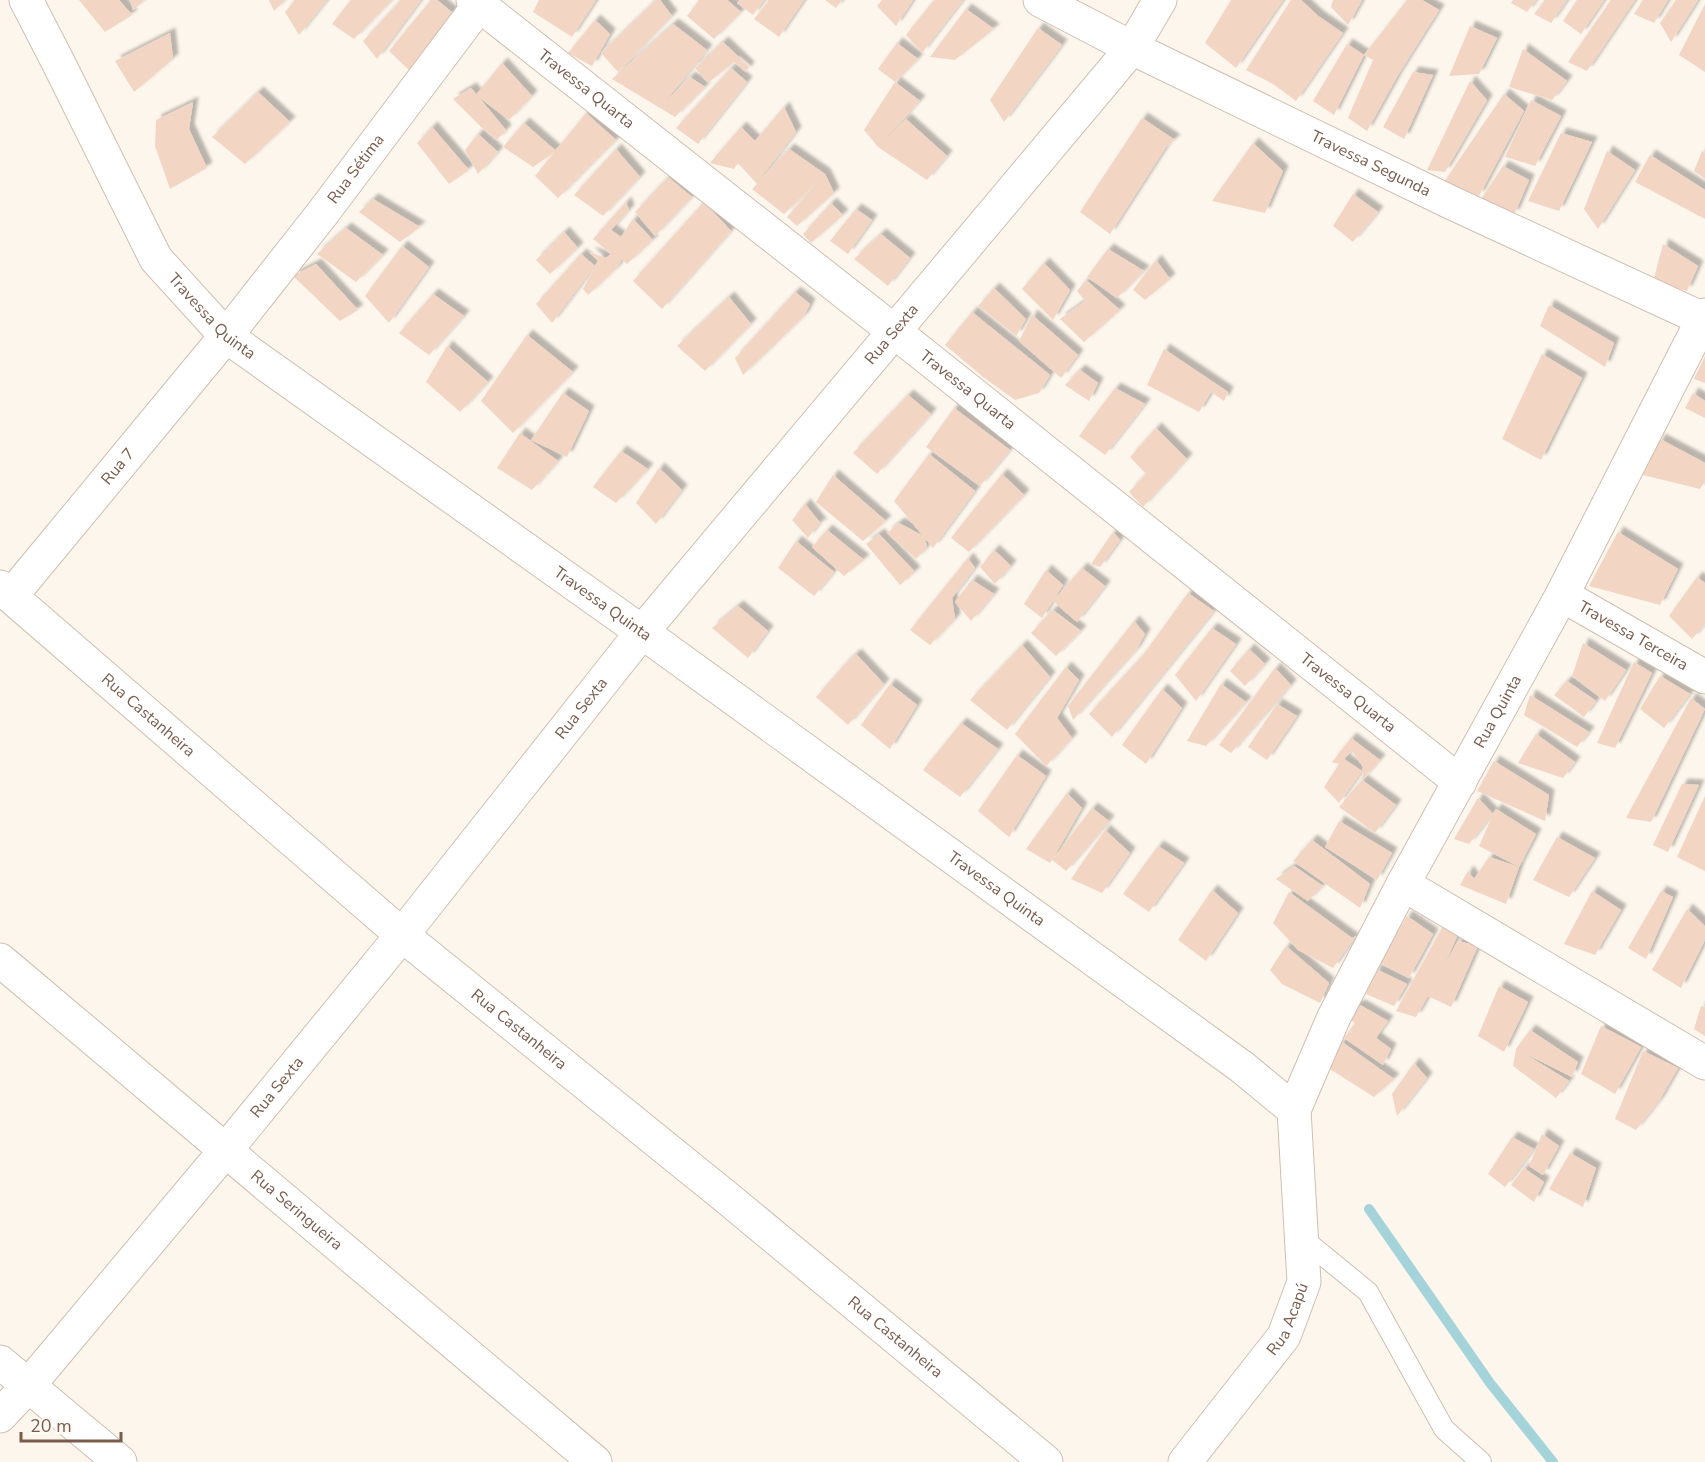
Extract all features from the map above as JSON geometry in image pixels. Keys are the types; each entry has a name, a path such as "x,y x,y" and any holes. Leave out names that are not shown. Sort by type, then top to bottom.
{"street":[{"name":"Travessa Quinta","path":"26,0 156,259 226,336 642,632 1232,1060 1294,1110"},
{"name":"Travessa Segunda","path":"1040,0 1132,48 1450,202 1704,318"},
{"name":"Rua Sexta","path":"0,1416 28,1386 225,1151 402,935 642,632 1132,48 1160,0"},
{"name":"Rua Sétima","path":"226,336 322,214 479,2"},
{"name":"Travessa Quarta","path":"479,2 1460,782"},
{"name":"Rua Quinta","path":"1294,1110 1334,1017 1403,884 1562,595 1704,318"},
{"name":"Rua 7","path":"5,592 226,336"},
{"name":"Rua Castanheira","path":"5,592 402,935 726,1197 1046,1462"},
{"name":"Travessa Terceira","path":"1562,595 1705,677"},
{"path":"1403,884 1705,1063"},
{"name":"Rua Seringueira","path":"0,960 595,1462"},
{"name":"Rua Acapú","path":"1185,1462 1284,1336 1304,1282 1294,1110"},
{"path":"0,1362 120,1462"}],"lane":[{"path":"1302,1238 1368,1292 1444,1429 1481,1462"}],"building":[{"path":"79,0 119,0 132,15 105,32"},
{"path":"130,0 145,0 133,10"},
{"path":"269,0 285,0 274,11"},
{"path":"295,0 327,0 299,35 285,12"},
{"path":"351,0 392,0 354,39 332,24"},
{"path":"401,0 421,0 377,59 363,41"},
{"path":"431,0 437,0 459,18 414,75 389,51"},
{"path":"539,0 596,0 572,37 533,12"},
{"path":"656,0 660,0 672,16 618,72 601,53"},
{"path":"699,0 727,0 741,12 714,39 687,16"},
{"path":"740,0 764,0 753,15 737,3"},
{"path":"769,0 804,0 779,37 754,19"},
{"path":"825,0 842,0 836,8"},
{"path":"882,0 913,0 896,26 877,6"},
{"path":"934,0 963,0 922,53 906,35"},
{"path":"1231,0 1283,0 1236,68 1205,43"},
{"path":"1291,0 1301,0 1318,16 1343,33 1296,101 1273,84 1246,70"},
{"path":"1333,0 1362,0 1348,25 1331,7"},
{"path":"1407,0 1422,0 1439,10 1398,75 1367,131 1348,118 1373,60 1364,55"},
{"path":"1513,0 1536,0 1527,12 1511,3"},
{"path":"1545,0 1567,0 1551,23 1534,14"},
{"path":"1577,0 1604,0 1581,34 1563,21"},
{"path":"1611,0 1635,0 1587,71 1568,62"},
{"path":"1643,0 1668,0 1654,23 1634,14"},
{"path":"1676,0 1698,0 1671,42 1660,23"},
{"path":"1705,4 1705,72 1679,55"},
{"path":"966,9 994,29 955,60 930,57"},
{"path":"595,20 610,34 592,66 568,53"},
{"path":"673,24 707,50 664,103 690,77 705,87 675,117 612,79"},
{"path":"1470,26 1497,38 1479,74 1449,76"},
{"path":"1038,28 1062,45 1004,122 990,100"},
{"path":"170,33 173,59 134,92 115,61"},
{"path":"723,42 749,67 746,72 734,62 708,83 695,68"},
{"path":"897,43 918,59 895,82 878,69"},
{"path":"1347,44 1364,55 1334,115 1313,101"},
{"path":"1523,49 1567,81 1552,100 1509,87"},
{"path":"502,63 532,96 509,120 476,95"},
{"path":"731,68 747,82 698,144 676,128"},
{"path":"1413,72 1433,75 1404,139 1383,127"},
{"path":"1470,81 1487,100 1445,172 1427,170"},
{"path":"895,82 920,101 884,140 906,119 947,156 927,180 878,147 864,130"},
{"path":"471,88 506,130 497,140 453,99"},
{"path":"258,92 290,122 245,164 212,137"},
{"path":"1504,94 1524,111 1479,196 1444,182"},
{"path":"1531,100 1561,116 1535,166 1505,157"},
{"path":"193,102 189,129 207,168 170,189 155,146 156,120"},
{"path":"784,107 796,132 759,180 789,149 825,174 834,193 797,226 787,217 820,179 784,214 752,189 757,184 738,163 734,169 710,163 741,127 755,141"},
{"path":"586,113 616,140 558,198 535,176"},
{"path":"1142,118 1175,140 1166,147 1110,234 1080,212"},
{"path":"524,123 556,151 533,167 503,147"},
{"path":"432,127 469,170 449,184 417,143"},
{"path":"1561,133 1592,142 1559,211 1528,201"},
{"path":"478,134 498,152 478,174 465,150"},
{"path":"1253,143 1283,171 1265,213 1212,201"},
{"path":"616,149 640,177 603,216 574,195"},
{"path":"1607,151 1635,170 1598,229 1584,209"},
{"path":"1702,151 1705,153 1705,179 1694,171"},
{"path":"1650,155 1705,190 1705,219 1635,182"},
{"path":"1503,166 1529,180 1514,215 1481,199"},
{"path":"668,177 692,197 655,236 635,212"},
{"path":"1353,194 1378,212 1353,242 1333,226"},
{"path":"373,199 420,227 400,242 359,212"},
{"path":"626,202 629,210 611,230 621,237 633,219 653,240 627,264 622,259 616,269 588,295 583,289 598,261 589,252 606,258 611,254 593,239"},
{"path":"704,202 731,231 662,309 633,281"},
{"path":"831,203 843,215 811,243 803,234"},
{"path":"856,209 872,220 848,254 830,241"},
{"path":"346,228 383,255 356,282 317,254"},
{"path":"564,232 578,248 550,274 536,260"},
{"path":"881,234 910,258 888,286 854,259"},
{"path":"1663,244 1698,266 1687,291 1653,282"},
{"path":"402,246 429,267 389,323 365,296"},
{"path":"1108,249 1144,271 1117,298 1087,277"},
{"path":"581,254 595,266 552,323 536,304"},
{"path":"1156,260 1170,279 1145,300 1133,290"},
{"path":"1044,263 1070,290 1053,320 1022,289"},
{"path":"316,264 358,310 340,321 293,276"},
{"path":"1086,280 1120,310 1084,342 1060,319 1085,301 1077,291"},
{"path":"994,288 1026,319 1016,336 978,306"},
{"path":"795,292 810,304 804,316 743,375 735,358"},
{"path":"433,294 464,316 429,355 399,333"},
{"path":"729,297 751,324 705,371 677,346"},
{"path":"1549,305 1614,343 1605,367 1540,326"},
{"path":"972,312 1050,375 1039,393 1015,400 945,345"},
{"path":"1032,315 1078,355 1061,378 1019,341"},
{"path":"527,335 573,372 513,433 481,401"},
{"path":"447,346 488,382 460,412 426,382"},
{"path":"1164,349 1228,392 1224,401 1211,392 1199,412 1147,385"},
{"path":"1542,354 1582,378 1541,460 1502,439"},
{"path":"1705,356 1705,383 1694,379"},
{"path":"1080,370 1098,383 1089,401 1065,385"},
{"path":"1115,388 1145,404 1105,455 1079,436"},
{"path":"563,393 589,411 567,457 531,440"},
{"path":"1693,393 1705,401 1705,418 1685,408"},
{"path":"908,395 931,414 877,474 853,453"},
{"path":"954,408 1010,450 980,486 926,447"},
{"path":"1156,428 1187,459 1143,507 1129,492 1146,474 1130,457"},
{"path":"520,433 558,461 532,490 497,468"},
{"path":"1660,439 1705,463 1705,481 1700,489 1643,475"},
{"path":"621,451 648,469 616,503 593,487"},
{"path":"929,454 975,491 933,548 894,501"},
{"path":"659,468 682,490 656,524 636,503"},
{"path":"1002,474 1024,495 969,552 951,538"},
{"path":"833,475 886,521 863,541 816,502"},
{"path":"805,504 822,525 818,525 808,538 792,520"},
{"path":"899,523 925,537 927,548 916,559 887,533"},
{"path":"827,530 864,560 844,576 812,547"},
{"path":"1113,532 1120,540 1100,567 1091,564"},
{"path":"1618,532 1678,569 1660,605 1589,586"},
{"path":"879,534 915,572 900,585 866,544"},
{"path":"796,541 834,572 814,596 778,568"},
{"path":"994,550 1011,566 995,584 980,567"},
{"path":"968,558 975,568 952,598 955,619 930,645 910,630"},
{"path":"1082,568 1105,586 1077,622 1053,601"},
{"path":"1046,570 1063,585 1042,618 1024,604"},
{"path":"1697,577 1705,583 1705,624 1692,639 1669,616"},
{"path":"972,580 994,594 971,621 955,602"},
{"path":"1188,593 1214,611 1112,737 1089,714 1143,655"},
{"path":"738,606 768,631 748,658 712,628"},
{"path":"1053,610 1081,631 1056,656 1031,633"},
{"path":"1134,621 1145,634 1136,650 1073,720 1068,706"},
{"path":"1212,628 1236,644 1196,701 1175,675"},
{"path":"1583,643 1626,670 1605,701 1572,676"},
{"path":"1022,645 1050,677 1007,730 970,700"},
{"path":"1249,649 1265,664 1245,686 1230,671"},
{"path":"856,654 884,684 848,725 816,697"},
{"path":"1634,662 1652,673 1615,748 1597,743"},
{"path":"1066,667 1079,680 1057,718 1072,738 1046,766 1015,734"},
{"path":"1275,668 1291,685 1231,753 1219,745"},
{"path":"1660,676 1690,694 1664,728 1640,709"},
{"path":"1567,681 1596,701 1584,717 1554,695"},
{"path":"890,684 917,705 890,749 861,725"},
{"path":"1221,684 1246,702 1206,746 1187,741"},
{"path":"1162,689 1182,708 1146,764 1122,745"},
{"path":"1530,695 1589,732 1577,747 1524,715"},
{"path":"1691,698 1705,709 1651,822 1626,818"},
{"path":"1277,704 1297,716 1267,760 1248,747"},
{"path":"961,723 998,749 960,797 923,770"},
{"path":"1536,734 1575,762 1563,778 1518,763"},
{"path":"1351,738 1380,760 1362,780 1363,767 1352,751 1344,759 1362,771 1339,803 1324,787 1339,764 1332,762"},
{"path":"1017,755 1046,776 1009,837 978,811"},
{"path":"1494,761 1549,795 1545,821 1477,791"},
{"path":"1362,780 1396,805 1375,833 1339,807"},
{"path":"1682,784 1699,785 1668,852 1653,845"},
{"path":"1067,793 1082,808 1050,863 1026,849"},
{"path":"1705,796 1705,871 1677,857"},
{"path":"1478,798 1493,814 1469,844 1454,839"},
{"path":"1092,808 1109,821 1066,871 1052,860"},
{"path":"1496,809 1536,834 1519,867 1479,846"},
{"path":"1339,821 1392,853 1377,880 1325,847"},
{"path":"1105,830 1130,853 1102,893 1071,879"},
{"path":"1557,837 1595,858 1569,897 1533,880"},
{"path":"1312,840 1370,884 1360,908 1293,861"},
{"path":"1158,846 1184,863 1149,912 1123,894"},
{"path":"1489,857 1519,867 1506,904 1460,885 1468,871 1474,879"},
{"path":"1294,866 1323,886 1308,901 1276,879"},
{"path":"1212,890 1238,913 1206,961 1178,940"},
{"path":"1592,891 1621,910 1595,955 1564,944"},
{"path":"1661,891 1673,897 1646,959 1628,948"},
{"path":"1289,892 1352,938 1356,936 1333,968 1298,950 1273,923"},
{"path":"1687,909 1705,926 1705,940 1681,988 1652,970"},
{"path":"1407,916 1433,934 1409,978 1379,963"},
{"path":"1444,924 1458,934 1445,964 1458,941 1478,946 1451,1007 1428,996 1416,1017 1396,1011"},
{"path":"1286,946 1329,983 1320,1003 1282,984 1270,970"},
{"path":"1376,969 1407,984 1394,1006 1366,994"},
{"path":"1499,986 1528,1002 1504,1052 1478,1036"},
{"path":"1360,1005 1388,1021 1376,1038 1391,1049 1383,1065 1344,1038 1355,1023 1348,1018 1348,1010"},
{"path":"1701,1006 1705,1007 1705,1036 1694,1029"},
{"path":"1601,1026 1641,1047 1615,1094 1581,1074"},
{"path":"1530,1030 1578,1062 1572,1077 1522,1052 1569,1081 1556,1098 1513,1066 1516,1049"},
{"path":"1342,1042 1394,1079 1374,1097 1322,1064"},
{"path":"1643,1051 1678,1068 1659,1101 1636,1130 1615,1119"},
{"path":"1414,1063 1427,1078 1397,1116 1392,1094"},
{"path":"1542,1134 1559,1146 1543,1175 1529,1166"},
{"path":"1512,1137 1534,1149 1505,1187 1488,1174"},
{"path":"1570,1153 1596,1168 1583,1207 1549,1189"},
{"path":"1524,1168 1544,1182 1534,1202 1511,1185"}],"waterway":[{"path":"1369,1209 1490,1383 1553,1462"}]}
